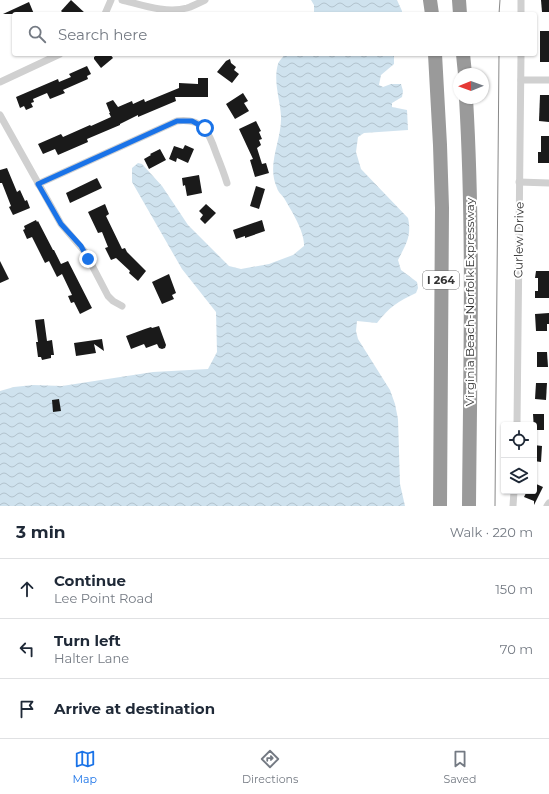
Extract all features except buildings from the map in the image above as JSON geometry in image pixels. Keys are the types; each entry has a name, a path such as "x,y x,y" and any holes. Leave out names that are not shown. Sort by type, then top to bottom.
{"highway":[{"path":"430,0 432,12"},
{"path":"459,0 460,12"},
{"name":"I 264","path":"435,56 440,137 442,208 440,506"},
{"path":"463,56 464,68"},
{"name":"Virginia Beach-Norfolk Expressway","path":"466,104 470,178 469,506"}],"street":[{"path":"105,12 111,0"},
{"path":"122,0 145,6 171,10 188,8 205,0"},
{"path":"521,0 521,12"},
{"path":"0,82 56,56"},
{"name":"Curlew Drive","path":"516,422 521,56"},
{"path":"521,80 549,80"},
{"path":"0,116 61,224 85,252 108,296 122,306"},
{"path":"38,184 177,121 184,120 199,124 210,134 227,183"},
{"path":"520,182 549,183"},
{"path":"513,506 514,494"}],"water":[{"path":"311,0 397,0 402,12 314,12 314,5"},
{"path":"284,56 394,56 394,64 381,75 379,85 383,87 391,84 401,84 403,91 402,97 392,103 392,107 407,110 408,130 364,133 358,137 356,152 361,169 408,218 409,235 398,260 401,270 417,282 418,288 416,293 395,305 377,323 357,321 356,331 358,339 390,390 395,404 398,419 400,484 405,506 0,506 0,391 14,387 33,385 62,386 153,372 208,369 217,352 216,312 182,269 132,182 132,168 138,163 142,164 162,186 188,225 229,266 241,269 269,264 293,255 304,246 304,240 297,221 279,192 274,179 274,161 281,125 276,83 279,63"}],"tram line":[{"path":"499,12 500,0"},
{"path":"495,506 499,56"}],"route":[{"path":"88,259 81,246 61,224 38,184 177,121 192,121 205,128"}]}
